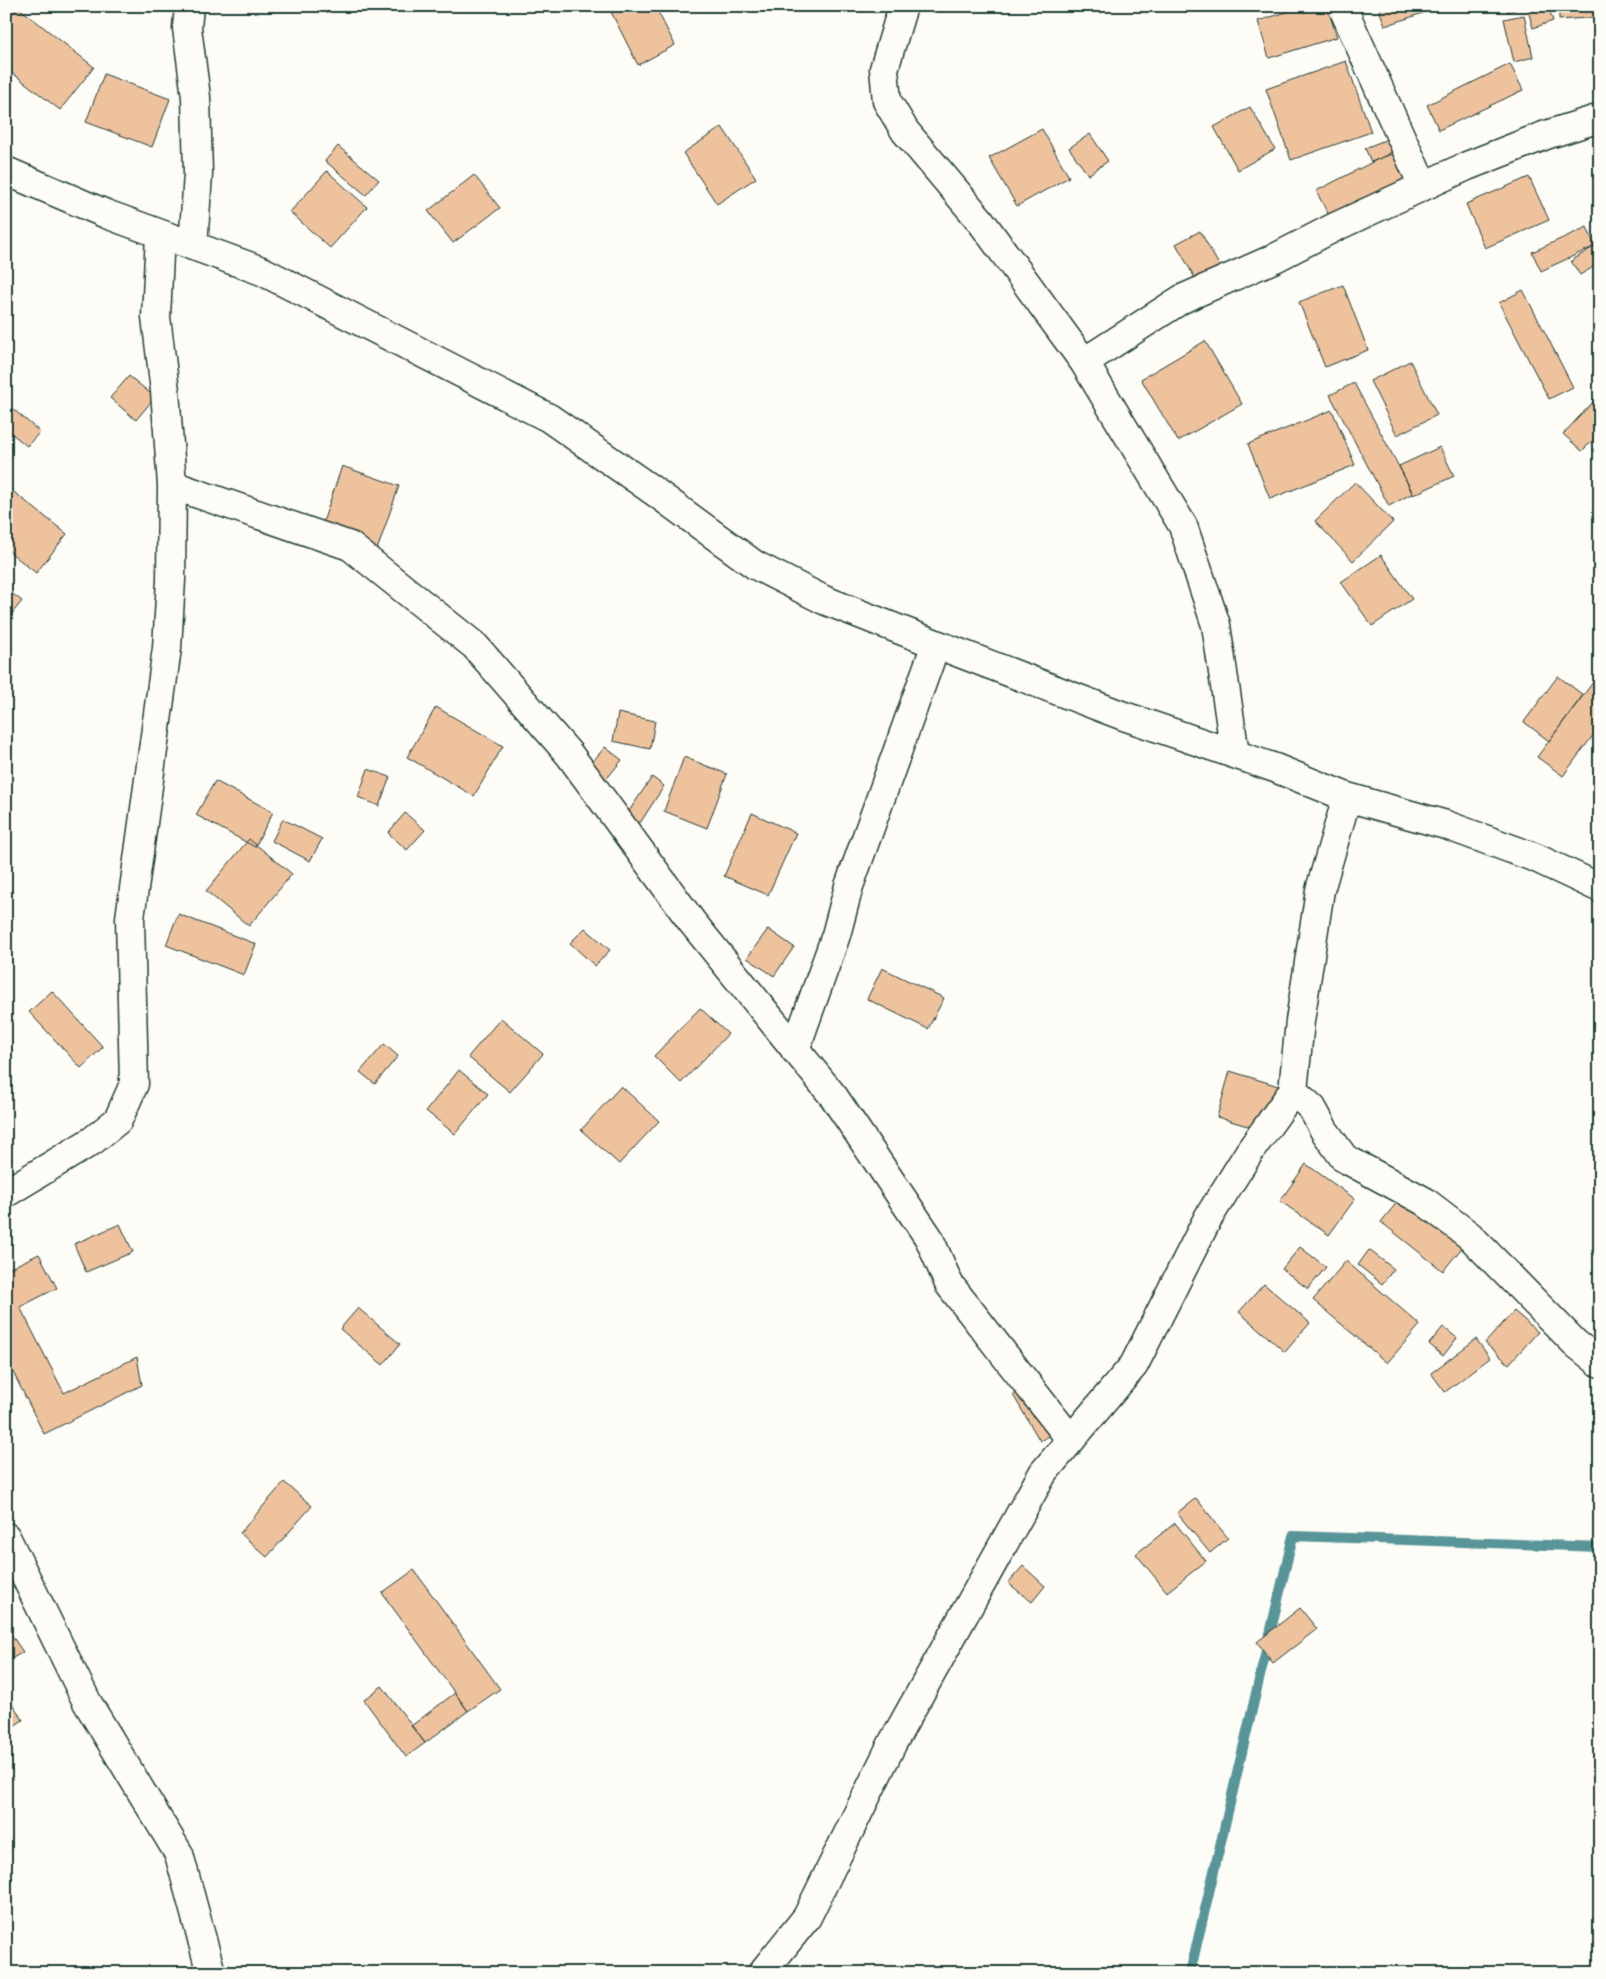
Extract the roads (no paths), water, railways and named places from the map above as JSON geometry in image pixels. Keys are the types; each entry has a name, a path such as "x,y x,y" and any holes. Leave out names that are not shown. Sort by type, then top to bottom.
{"street":[{"path":"189,6 187,28 196,97 198,174 193,246"},
{"path":"903,6 884,69 887,101 905,131 980,220 1084,362 1183,526 1216,625 1235,754"},
{"path":"1342,6 1423,186"},
{"path":"1084,362 1182,299 1275,258 1335,227 1467,166 1546,135 1600,118"},
{"path":"6,171 106,214 262,271 548,418 655,492 755,565 824,600 1121,714 1275,768 1347,797 1446,825 1536,858 1590,885 1600,888"},
{"path":"6,1193 92,1142 118,1120 134,1084 130,918 167,648 171,580 172,485 165,390 156,316 160,234"},
{"path":"172,485 350,546 475,646 569,754 692,922 834,1098 929,1238 949,1284 1071,1440"},
{"path":"795,1050 836,935 849,886 936,644"},
{"path":"762,1973 807,1917 893,1742 1043,1473 1134,1365 1208,1218 1250,1151 1293,1091 1300,1021 1320,890 1347,797"},
{"path":"1293,1091 1312,1108 1324,1130 1344,1158 1424,1201 1470,1236 1576,1343 1600,1363"},
{"path":"6,1537 87,1702 179,1854 211,1973"}],"waterway":[{"path":"1190,1973 1293,1536 1600,1547"}]}
